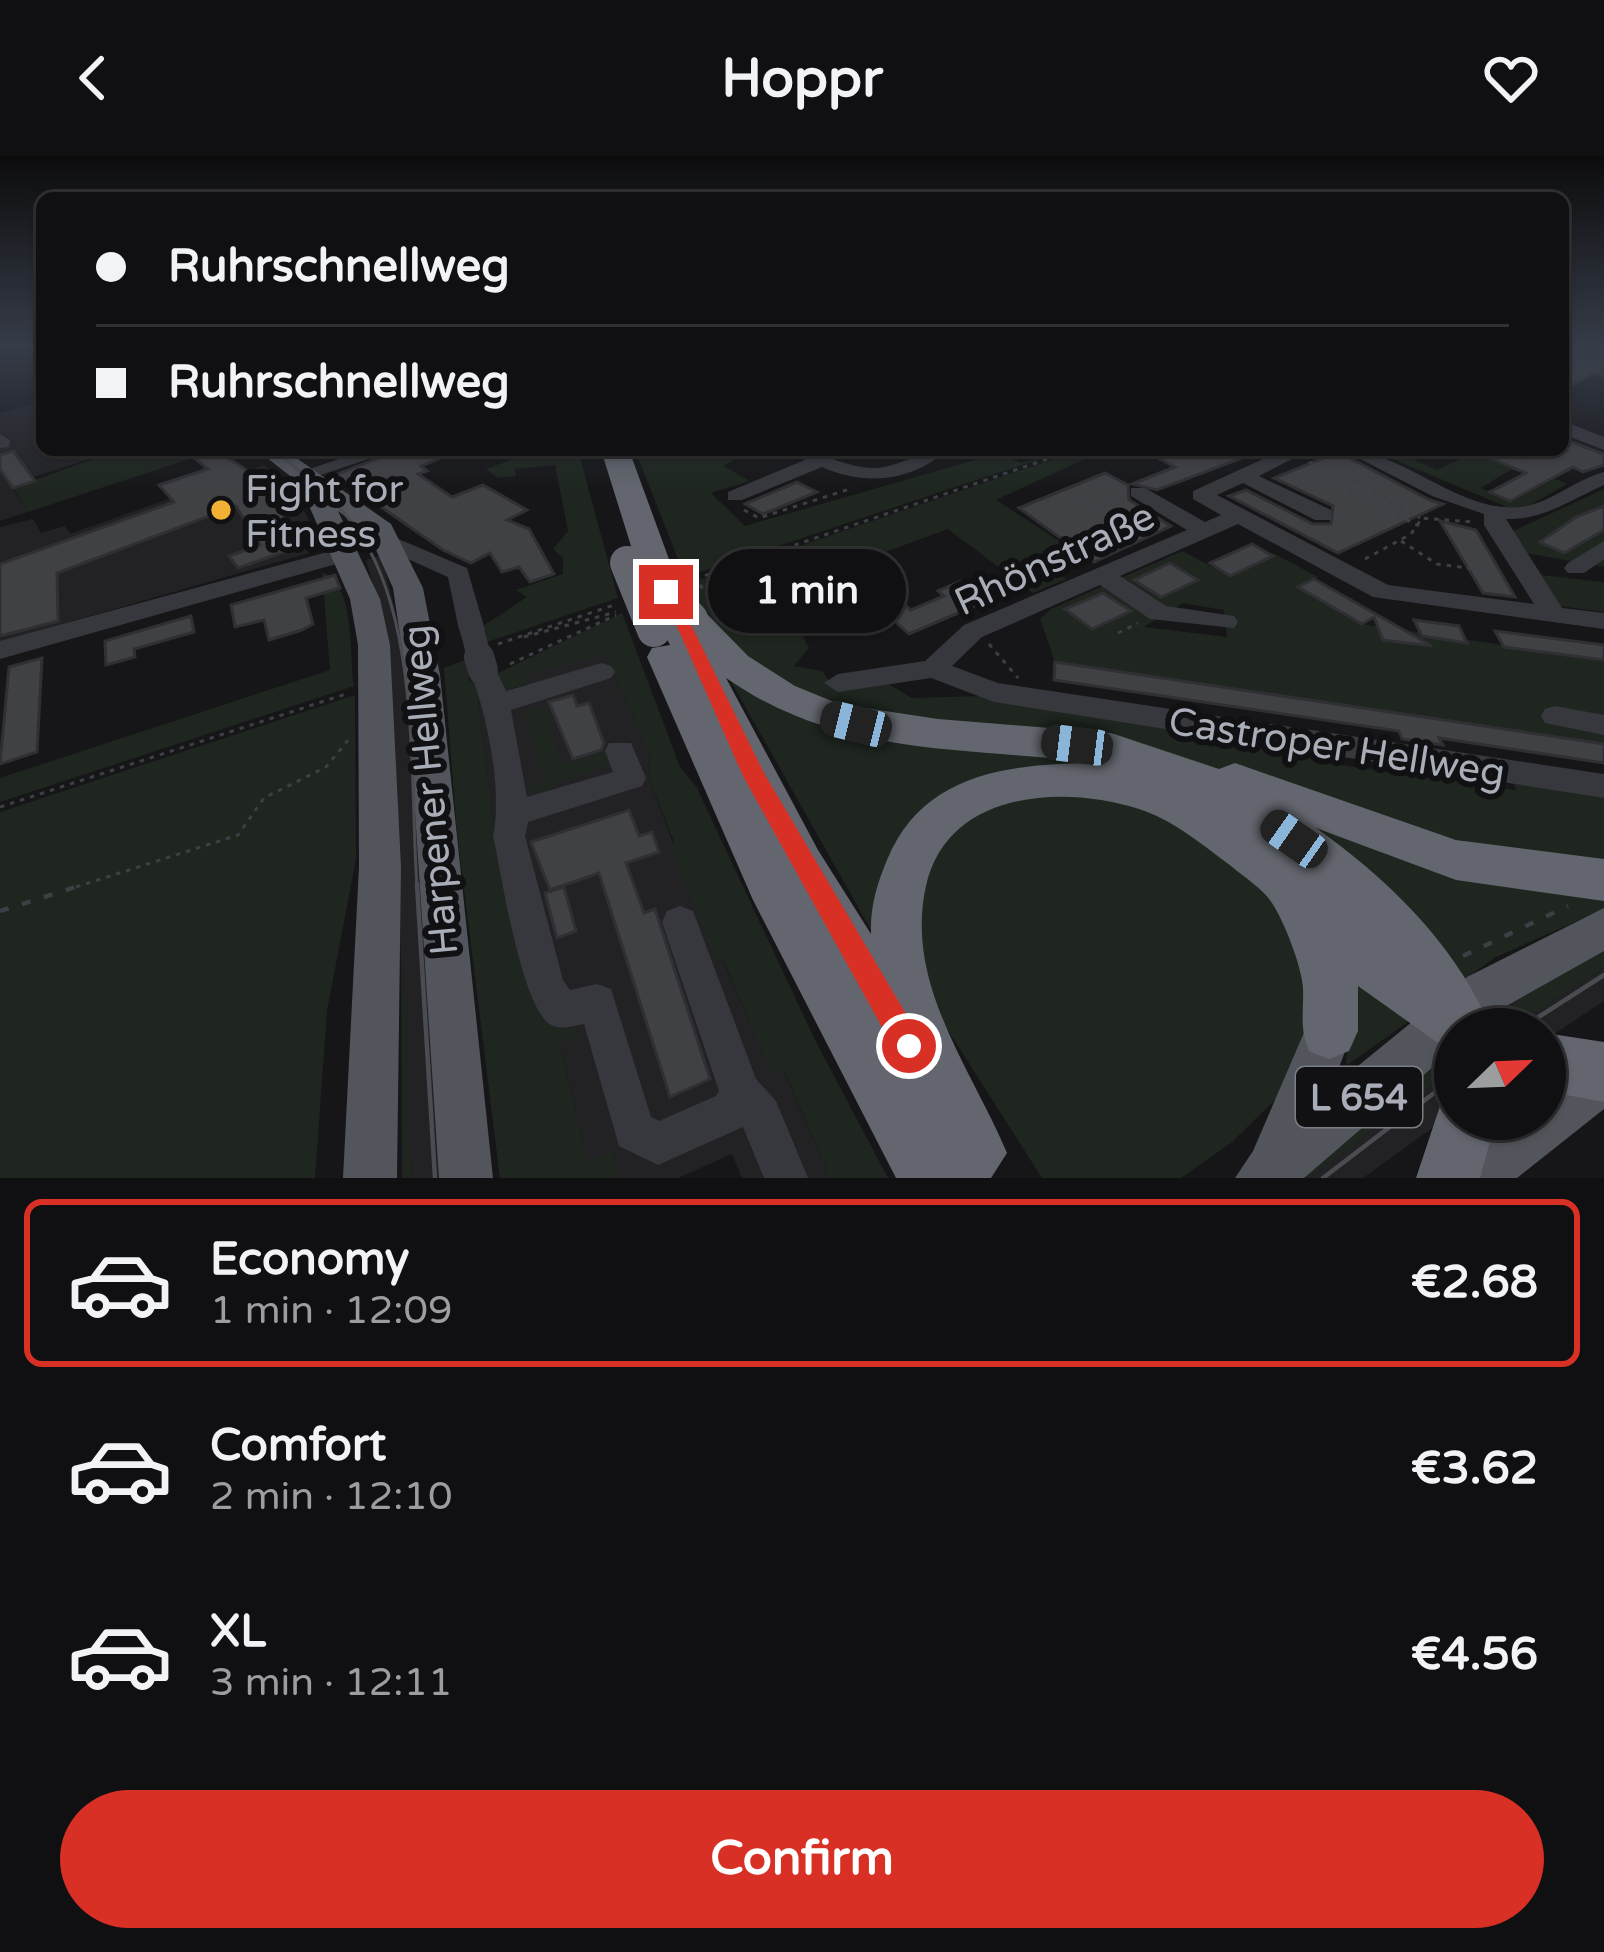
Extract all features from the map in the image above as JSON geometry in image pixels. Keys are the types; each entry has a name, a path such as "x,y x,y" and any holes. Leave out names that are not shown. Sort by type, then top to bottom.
{"highway":[{"path":"596,456 639,560 686,606 741,675 814,713 902,731 1117,750 1246,783 1456,860 1594,879"},
{"path":"616,456 639,560"},
{"path":"686,606 801,863 965,1170"},
{"path":"1117,750 1221,793 1319,856 1365,896 1448,1008"},
{"path":"965,1170 905,993 900,956 902,888 911,857 949,809 1010,783 1058,778 1112,782 1207,820 1264,863 1406,994 1438,1008"},
{"path":"1264,863 1304,914 1319,945 1331,984 1329,1031"},
{"path":"1566,1066 1604,1074"},
{"path":"1448,1178 1459,1140"}],"main road":[{"path":"277,456 369,518 389,542 408,588"},
{"name":"Harpener Hellweg","path":"306,477 365,599 380,867 370,1178"},
{"path":"346,554 389,542"},
{"name":"Harpener Hellweg","path":"408,588 422,667 466,1178"},
{"name":"L 654","path":"1461,1008 1524,967 1604,928"},
{"name":"L 654","path":"1266,1174 1434,1029"},
{"path":"1266,1174 1323,1056 1329,1031"},
{"path":"1473,1178 1604,1074"}],"street":[{"path":"1569,430 1604,444"},
{"path":"306,477 367,456"},
{"path":"735,496 809,456"},
{"path":"813,456 851,473 884,475 934,456"},
{"name":"Rhönstraße","path":"1235,517 1200,495 1284,456"},
{"path":"1366,456 1495,518 1554,615"},
{"path":"1240,474 1329,508"},
{"path":"1430,513 1495,518 1529,512 1604,478"},
{"path":"1577,489 1604,501"},
{"path":"1138,493 1204,531"},
{"path":"1235,517 1336,573 1399,596 1604,621"},
{"name":"Rhönstraße","path":"838,683 933,669 973,631 1235,517"},
{"path":"389,542 446,568"},
{"path":"1576,568 1604,548"},
{"path":"0,650 346,554"},
{"name":"Harpener Hellweg","path":"408,588 421,576 446,568 459,573 490,686 514,814 509,836 546,988 562,1010 597,1002 634,1131 644,1141 658,1143 731,1111 740,1094"},
{"path":"1102,575 1160,613 1225,622"},
{"name":"Castroper Hellweg","path":"933,669 994,692 1604,786"},
{"path":"490,686 601,672"},
{"path":"1555,716 1604,725"},
{"path":"514,814 631,778 620,751"},
{"path":"680,922 740,1094 761,1116 786,1178"}],"path":[{"path":"686,606 1059,456"},
{"path":"1345,476 1394,505 1495,518"},
{"path":"1352,481 1340,487 1419,526"},
{"path":"735,496 734,504 759,518 857,485"},
{"path":"834,489 841,492"},
{"path":"1329,508 1352,492"},
{"path":"1085,501 1098,508 1138,493"},
{"path":"1367,500 1374,496"},
{"path":"803,499 810,502"},
{"path":"1394,505 1402,501"},
{"path":"1336,573 1400,541 1430,513"},
{"path":"1400,541 1437,564 1529,576"},
{"path":"490,686 619,612 523,636 618,604"},
{"path":"973,631 1008,662 1033,698"},
{"path":"0,807 370,694"},
{"path":"0,911 238,835 264,798 326,767 362,724 370,694"},
{"path":"1459,1008 1587,896 1594,879"}],"shaded area":[{"path":"36,403 36,456 99,456 33,477 35,481 13,489 28,512 0,521 0,413"},
{"path":"101,456 199,456 28,512 13,488"},
{"path":"522,456 580,456 618,598 487,642 483,626 527,597 516,590 563,574 563,558 553,549 568,531 555,465 515,469 516,476 498,478 486,469"},
{"path":"637,456 726,456 733,460 723,466 750,481 711,493 745,526 989,456 1021,463 1049,456 685,577"},
{"path":"1062,456 1091,456 996,500 1064,544 1035,557 1066,579 1033,593 948,529 779,591 809,648 794,666 822,671 835,688 878,678 912,698 981,696 1328,750 1334,764 1516,790 1512,780 1604,794 1604,871 1347,816 1141,746 858,712 778,687 703,616 688,584"},
{"path":"1385,456 1406,456 1437,470 1467,456 1480,456 1512,469 1481,488 1512,502 1555,479 1567,484 1523,509 1507,507"},
{"path":"264,465 294,492 319,539 309,553 0,642 0,527 33,519 41,533 65,526 70,534"},
{"path":"1604,489 1604,567 1526,553 1511,532"},
{"path":"1182,551 1230,576 1275,554 1318,577 1299,588 1362,624 1604,660 1604,744 1055,662 1040,619 1051,609","holes":["1183,603 1224,610 1227,637 1144,627"]},
{"path":"381,555 403,640 440,1178 412,1178 384,621 366,560"},
{"path":"1536,568 1541,575 1604,582 1604,612 1560,606"},
{"path":"322,572 333,579 346,605 354,686 0,802 0,778 330,670"},
{"path":"622,613 680,767 696,786 815,1040 888,1178 830,1178 784,1070 772,1075 723,959 716,961 671,849 674,842 650,781 649,753 605,653 525,676 528,684 502,692 496,674"},
{"path":"605,652 649,753 650,781 717,961 722,958 772,1074 783,1069 830,1178 742,1178 732,1154 678,1178 620,1178 613,1152 587,1163 560,1043 583,1035 556,1021 496,840 478,699 527,685 524,676"},
{"path":"465,660 470,681 482,680 485,697 478,700 496,840 556,1021 585,1034 560,1044 587,1162 613,1151 620,1178 500,1178 457,832 444,668"},
{"path":"728,676 745,691 807,720 1096,756 1138,779 943,804 889,962"},
{"path":"355,695 356,859 327,1011 315,1178 0,1178 0,812"},
{"path":"547,706 560,765 607,751 613,765 549,785 551,794 539,797 528,785 544,780 524,712"},
{"path":"1216,781 1604,888 1604,909 1496,957 1456,985"},
{"path":"1018,794 1133,799 1240,854 1305,949 1311,1042 1282,1093 1231,1143 1181,1178 1042,1178 930,1002 911,924 938,837"},
{"path":"401,934 412,1178 402,1178"},
{"path":"1335,940 1412,1019 1346,1066 1348,1033"},
{"path":"1604,948 1604,968 1542,1008 1502,1008"},
{"path":"1604,968 1604,1001 1566,1026 1566,1008 1542,1008"},
{"path":"1434,1062 1434,1085 1308,1178 1293,1178"},
{"path":"1434,1082 1434,1127 1363,1178 1308,1178"}],"building":[{"path":"1569,441 1604,454 1604,465 1583,472 1573,467 1510,501 1490,492 1526,473 1485,456 1569,456"},
{"path":"13,451 35,481 13,488 0,469 0,455"},
{"path":"225,456 251,473 291,524 275,529 292,549 238,568 229,556 260,545 236,506 57,573 58,621 0,636 0,564 174,502 159,485 208,469 194,458"},
{"path":"384,456 445,456 421,466 427,471 418,474 452,497 483,485 527,510 507,520 529,529 554,574 530,582 519,567 502,572 490,553 471,563 443,550 335,475"},
{"path":"1154,456 1248,456 1157,490 1132,484 1175,467"},
{"path":"1328,456 1346,456 1443,504 1338,553 1229,496 1246,490 1313,524 1331,524 1333,506 1274,478"},
{"path":"1105,473 1128,485 1129,500 1171,526 1094,562 1019,508"},
{"path":"797,482 817,492 763,514 745,504"},
{"path":"1604,506 1604,530 1564,553 1540,542 1576,517"},
{"path":"1440,521 1476,530 1515,597 1483,593"},
{"path":"1252,544 1273,556 1230,576 1210,563"},
{"path":"1170,563 1198,580 1161,597 1134,580"},
{"path":"335,575 340,588 306,598 313,624 302,630 269,640 264,620 235,627 231,605"},
{"path":"1314,579 1432,646 1383,640 1374,617 1362,624 1298,587"},
{"path":"873,580 911,610 944,596 938,591 961,581 986,601 909,634 857,587"},
{"path":"1103,593 1131,611 1092,629 1065,609"},
{"path":"191,616 194,632 134,649 135,657 106,665 105,641"},
{"path":"1414,620 1459,626 1467,643 1422,636"},
{"path":"1495,631 1604,645 1604,660 1504,647"},
{"path":"42,658 37,752 0,764 9,667"},
{"path":"1055,662 1604,744 1604,763 1439,738 1443,745 1402,739 1399,731 1054,680"},
{"path":"573,695 577,706 589,703 604,743 601,750 573,759 549,702"},
{"path":"629,810 639,836 652,832 659,852 626,863 644,913 655,909 710,1079 670,1097 599,873 550,890 531,842"},
{"path":"564,887 576,931 557,938 545,893"}],"tram line":[{"path":"280,456 350,520 385,586 397,626 409,714 417,887"},
{"path":"417,884 435,1178"},
{"path":"1553,1008 1604,975"},
{"path":"1323,1178 1434,1093"}],"place":[{"name":"Fight for Fitness","path":"221,510"}],"route":[{"path":"666,592 754,776 909,1046"}]}
